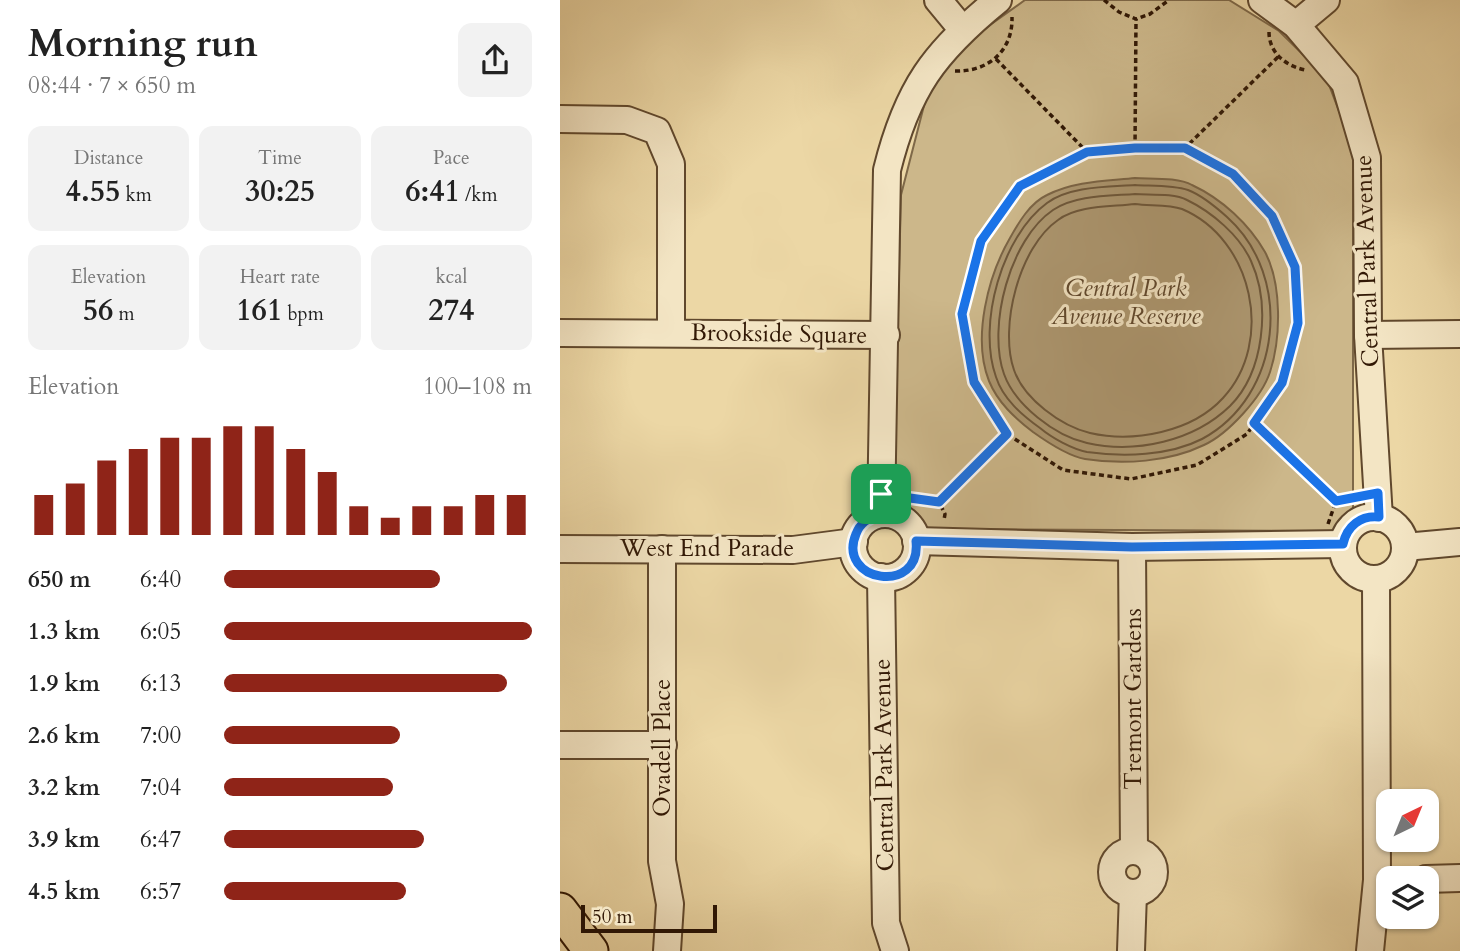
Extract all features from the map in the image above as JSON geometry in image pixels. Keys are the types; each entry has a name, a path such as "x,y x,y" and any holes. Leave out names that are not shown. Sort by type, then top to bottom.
{"main road":[{"path":"560,910 591,951"}],"street":[{"path":"938,0 962,29"},
{"name":"Central Park Avenue","path":"1262,0 1296,25 1345,83 1367,158 1368,335 1378,505"},
{"path":"1296,25 1326,0"},
{"path":"881,504 905,522 916,541 914,560 899,575 881,577 864,570 857,561 853,542 865,521 881,504 887,170 898,127 912,94 931,64 962,29 1002,4"},
{"name":"Brookside Square","path":"560,120 627,120 657,131 671,164 671,333"},
{"name":"Brookside Square","path":"560,333 886,335"},
{"path":"1368,335 1460,334"},
{"path":"916,541 1132,547 1335,544 1356,522 1366,518 1378,505 1401,533 1405,547 1401,565 1393,573 1376,580 1355,573 1335,544"},
{"name":"West End Parade","path":"560,549 793,550 853,542"},
{"path":"1405,547 1432,542 1460,542"},
{"name":"Tremont Gardens","path":"1131,951 1133,893 1119,888 1112,875 1120,856 1134,851 1132,547"},
{"name":"Ovadell Place","path":"662,549 662,861 670,904 666,949"},
{"name":"Central Park Avenue","path":"881,577 886,923 895,951"},
{"path":"1376,580 1382,866"},
{"path":"560,745 663,745"},
{"path":"1439,878 1460,878"},
{"path":"1370,951 1376,915"}],"path":[{"path":"1104,0 1119,12 1136,19 1150,14 1169,0"},
{"path":"931,64 964,71 981,69 996,59 1012,29 1012,17 1002,4"},
{"path":"1135,148 1136,19"},
{"path":"1185,148 1279,56"},
{"path":"996,59 1087,152"},
{"path":"1185,148 1233,174 1272,216 1295,267 1298,323 1282,383 1247,433 1197,465 1131,479 1063,470 1007,434 974,382 962,314 981,241 1020,186 1087,152 1185,148"},
{"path":"1254,423 1336,501 1378,505"},
{"path":"881,504 939,502 1007,434"},
{"path":"1335,544 1329,518 1336,501"}],"green space":[{"name":"Central Park Avenue Reserve","path":"1025,0 1229,0 1279,31 1326,77 1353,148 1353,512 1337,531 919,529 893,507 901,195 928,90 969,40"}],"water":[{"path":"1135,178 1186,182 1224,205 1251,232 1271,265 1277,295 1278,328 1274,358 1266,382 1252,403 1233,424 1204,445 1176,455 1146,461 1085,459 1065,452 1033,432 1014,416 997,396 984,364 982,327 985,308 1002,253 1021,219 1035,203 1068,187"}],"route":[{"path":"1185,148 1233,174 1272,216 1295,267 1298,323 1282,383 1254,423 1336,501 1349,496 1378,493 1379,517 1356,522 1348,530 1343,544 1132,547 916,541 914,560 899,575 889,578 877,577 864,570 853,550 858,529 865,521 881,514 881,494 924,497 939,502 1007,434 974,382 962,314 981,241 1020,186 1087,152 1185,148"}]}
